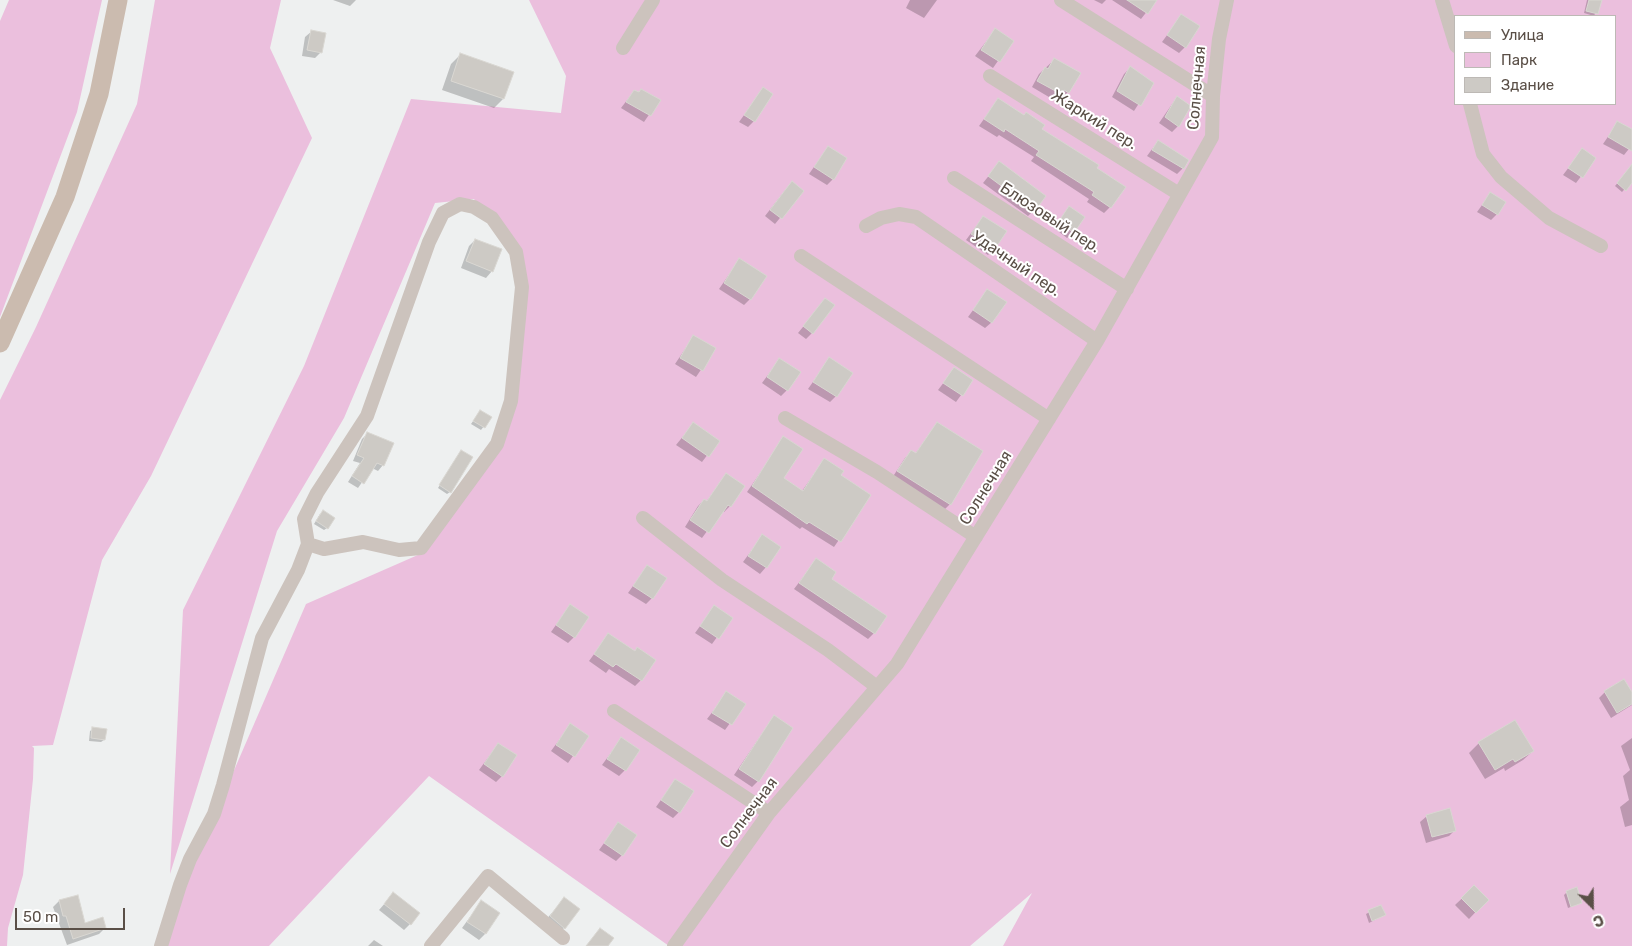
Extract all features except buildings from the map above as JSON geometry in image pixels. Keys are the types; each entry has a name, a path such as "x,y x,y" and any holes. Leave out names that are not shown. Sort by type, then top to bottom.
{"main road":[{"path":"0,344 65,197 99,94 118,0"}],"street":[{"path":"623,48 653,0"},
{"path":"1061,0 1213,96"},
{"name":"Солнечная","path":"674,946 769,813 897,664 1097,341 1212,137 1213,96 1219,39 1227,0"},
{"path":"1442,0 1454,39"},
{"name":"Жаркий пер.","path":"990,76 1179,194"},
{"path":"1470,105 1483,154 1501,177 1549,218 1601,246"},
{"name":"Блюзовый пер.","path":"954,178 1126,289"},
{"path":"161,946 180,884 216,807 262,638 298,570 308,544 304,519 317,493 367,416 429,242 444,213 460,204 474,207 492,218 516,252 522,287 511,401 497,444 421,548 399,550 363,542 324,549 308,544"},
{"name":"Удачный пер.","path":"866,226 881,218 899,214 916,217 1097,341"},
{"path":"801,256 1049,419"},
{"path":"785,418 877,472 976,537"},
{"path":"644,518 722,580 828,650 877,687"},
{"path":"614,711 769,813"},
{"path":"431,946 488,876 563,938"}],"green space":[{"path":"9,0 102,0 77,112 0,317 0,21"},
{"path":"155,0 281,0 270,48 312,138 151,476 102,560 53,745 32,746 34,748 33,779 23,875 8,928 7,946 0,946 0,400 36,327 137,104"},
{"path":"529,0 1632,0 1632,946 1003,946 1032,893 970,946 669,946 429,776 269,946 158,946 306,604 427,551 515,403 515,262 474,199 435,203 344,418 277,531 170,874 183,610 304,366 411,99 561,113 566,76"}]}
